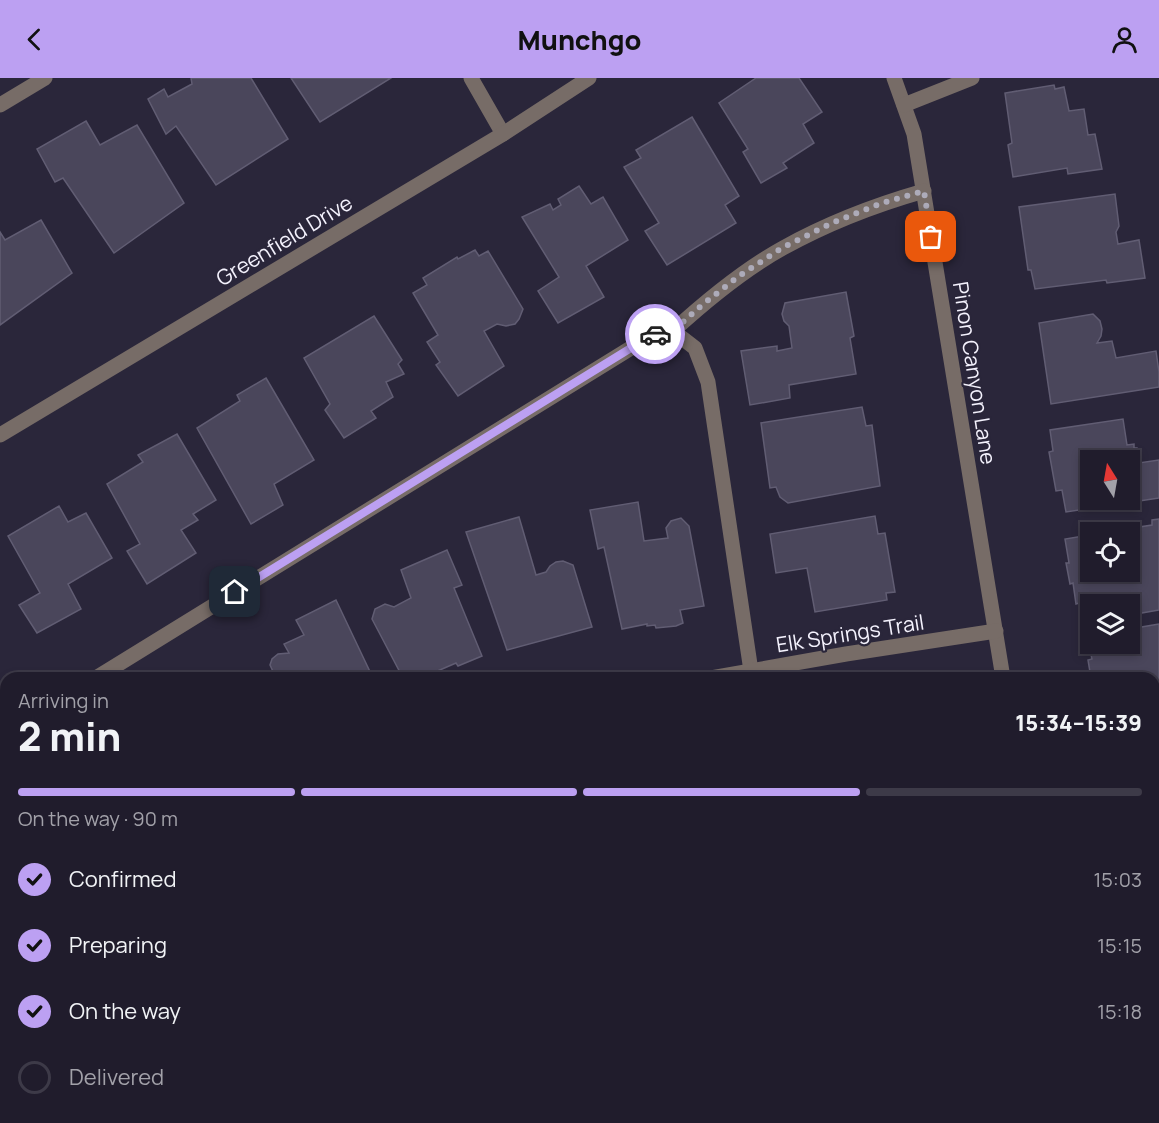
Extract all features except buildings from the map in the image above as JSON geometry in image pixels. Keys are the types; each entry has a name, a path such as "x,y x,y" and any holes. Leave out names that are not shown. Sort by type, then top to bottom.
{"street":[{"path":"0,105 45,78"},
{"path":"471,78 503,134"},
{"name":"Greenfield Drive","path":"0,435 503,134 589,78"},
{"name":"Pinon Canyon Lane","path":"894,78 914,134 1003,672"},
{"path":"904,105 972,78"},
{"path":"106,672 652,335 673,331 739,276 782,248 832,223 882,203 924,191"},
{"path":"673,331 695,348 708,382 751,671"},
{"name":"Elk Springs Trail","path":"745,672 996,631"}],"way so far":[{"path":"655,334 673,331 739,276 782,248 832,223 882,203 924,191 931,237"}],"route":[{"path":"235,592 655,334"}]}
